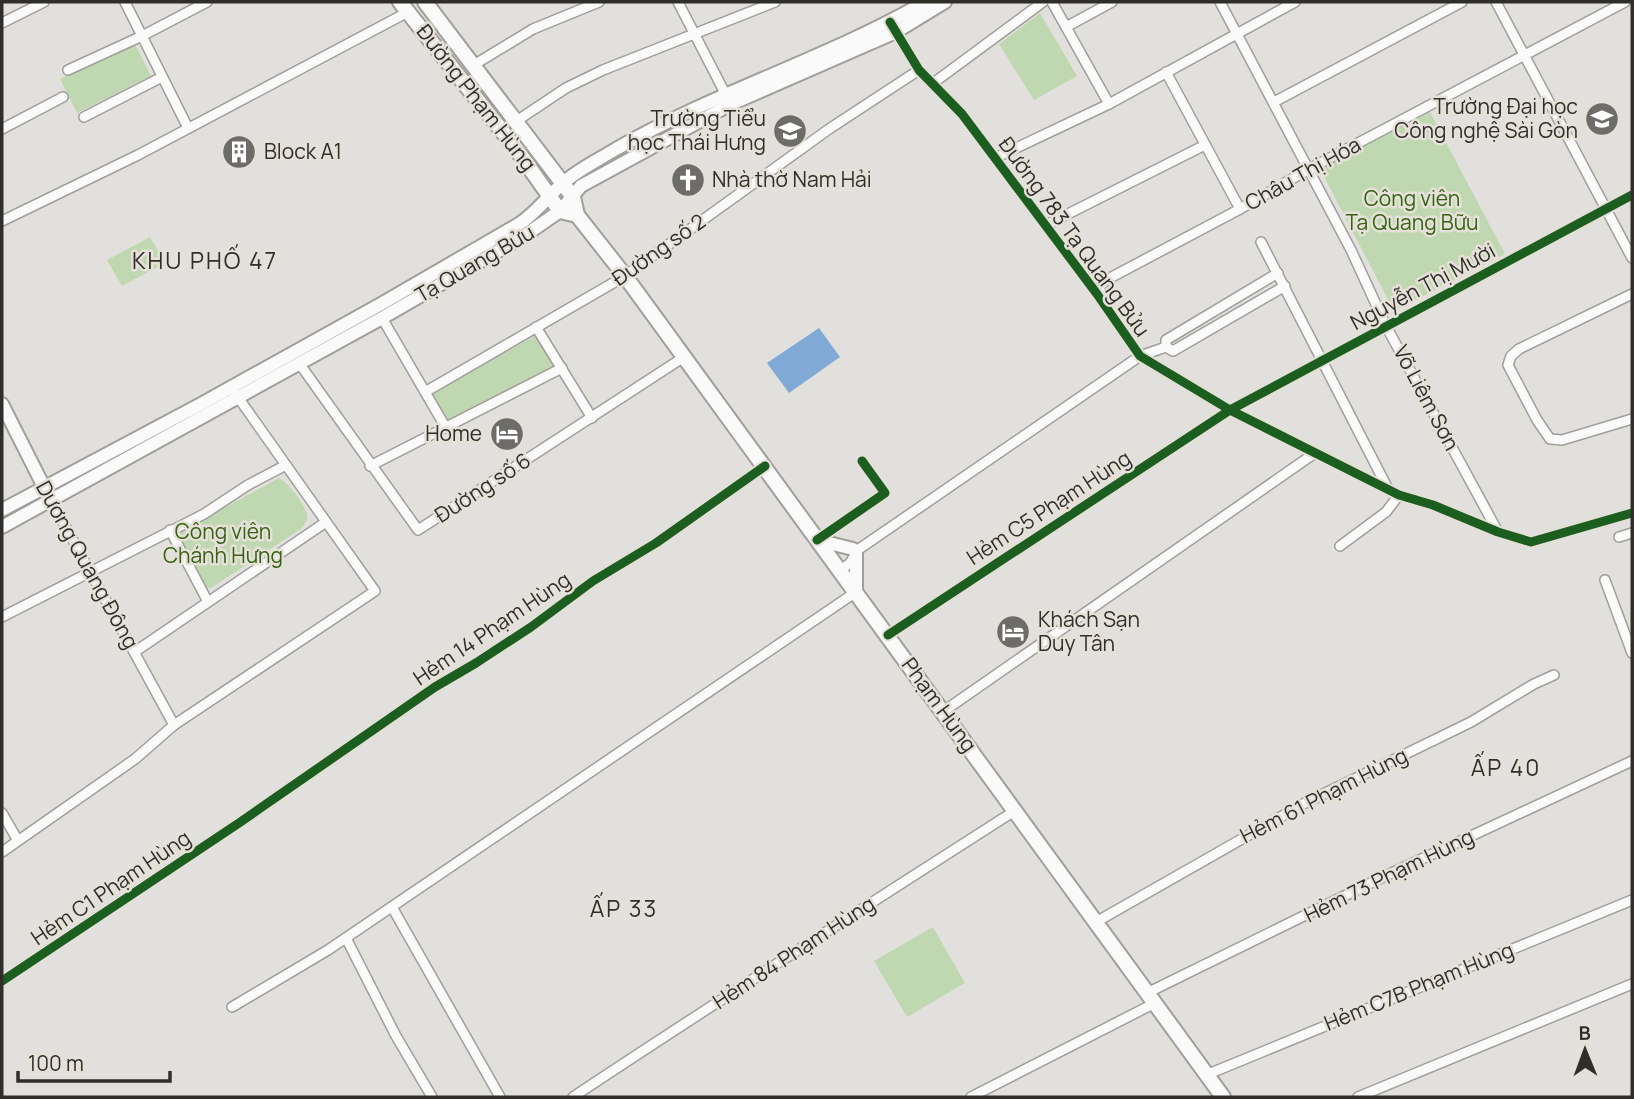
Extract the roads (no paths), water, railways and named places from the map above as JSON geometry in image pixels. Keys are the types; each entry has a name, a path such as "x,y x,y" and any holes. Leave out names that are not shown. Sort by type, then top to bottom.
{"main road":[{"name":"Đường Phạm Hùng","path":"425,2 573,197"},
{"name":"Tạ Quang Bửu","path":"893,27 925,2"},
{"name":"Tạ Quang Bửu","path":"2,527 52,502 234,392 299,363 519,224 537,211 562,183 618,148 945,2"},
{"name":"Đường Phạm Hùng","path":"404,7 551,195"},
{"name":"Tạ Quang Bửu","path":"2,510 234,392 535,230 560,211 581,186 727,99"},
{"path":"551,195 560,211 577,215"},
{"name":"Phạm Hùng","path":"573,197 577,215 765,466 1223,1097"},
{"name":"Dương Quang Đông","path":"2,404 52,502"},
{"path":"817,540 856,551 856,592"}],"street":[{"path":"2,23 44,2"},
{"path":"125,2 188,128"},
{"path":"68,70 207,2"},
{"path":"472,66 533,29 599,2"},
{"path":"678,2 727,99"},
{"path":"515,122 566,88 603,70 775,2"},
{"path":"932,85 1043,2"},
{"path":"1052,2 1109,104"},
{"path":"1066,27 1112,2"},
{"name":"Võ Liêm Sơn","path":"1220,2 1309,169 1386,326 1498,533"},
{"path":"995,158 1109,104 1295,2"},
{"path":"1274,102 1462,2"},
{"path":"1496,2 1632,258"},
{"name":"Châu Thị Hóa","path":"1097,294 1108,279 1625,2"},
{"path":"2,221 188,128 404,7"},
{"name":"Đường 783 Tạ Quang Bửu","path":"893,27 919,70 962,114 1140,356 1230,410 1399,495 1433,505 1498,533 1531,542 1632,513"},
{"name":"Đường số 2","path":"425,392 625,276 818,137 919,70"},
{"path":"1167,72 1240,209"},
{"path":"84,117 162,76"},
{"path":"2,129 63,97"},
{"path":"1046,225 1205,145"},
{"name":"Nguyễn Thị Mười","path":"1230,410 1632,195"},
{"path":"1261,242 1324,360 1387,488"},
{"path":"1166,346 1167,340 1279,273"},
{"path":"1166,346 1173,351 1285,286"},
{"path":"1632,294 1519,349 1511,356 1508,365 1550,439 1562,440 1632,419"},
{"path":"379,313 446,428"},
{"path":"536,327 592,418"},
{"path":"836,566 846,550 856,551 1140,356 1166,346"},
{"name":"Đường số 6","path":"299,363 418,530 684,357"},
{"path":"370,466 562,368"},
{"path":"2,852 135,759 174,725 375,590 234,392"},
{"name":"Hẻm C5 Phạm Hùng","path":"888,635 1230,410"},
{"path":"944,711 1315,453"},
{"path":"2,617 204,514 248,485 286,465"},
{"name":"Hẻm 14 Phạm Hùng","path":"239,823 435,687 476,663 593,581 656,543 765,466"},
{"path":"1340,546 1386,512 1399,495"},
{"name":"Dương Quang Đông","path":"52,502 174,725"},
{"path":"136,652 326,522"},
{"path":"170,530 208,602"},
{"path":"1619,537 1632,533"},
{"path":"1605,580 1632,653"},
{"path":"232,1007 346,938 856,592"},
{"name":"Hẻm 61 Phạm Hùng","path":"1096,922 1305,803 1472,722 1534,684 1554,675"},
{"name":"Hẻm 73 Phạm Hùng","path":"971,1097 1151,998 1381,878 1632,761"},
{"name":"Hẻm 84 Phạm Hùng","path":"573,1097 739,986 1016,810"},
{"path":"2,813 17,839"},
{"name":"Hẻm C1 Phạm Hùng","path":"2,981 239,823"},
{"name":"Hẻm C7B Phạm Hùng","path":"1206,1074 1632,901"},
{"path":"392,907 500,1097"},
{"path":"346,938 396,1036 432,1097"},
{"path":"1358,1097 1632,984"}],"water":[{"path":"819,328 840,357 789,393 767,363"}],"place":[{"name":"Trường Đại học Công nghệ Sài Gòn","path":"1602,119"},
{"name":"Trường Tiểu học Thái Hưng","path":"790,131"},
{"name":"Block A1","path":"239,152"},
{"name":"Nhà thờ Nam Hải","path":"688,180"},
{"name":"Home","path":"507,434"},
{"name":"Khách Sạn Duy Tân","path":"1013,632"}],"district":[{"name":"KHU PHỐ 47","path":"205,261"},
{"name":"ẤP 40","path":"1506,768"},
{"name":"ẤP 33","path":"624,909"}],"park label":[{"name":"Công viên Tạ Quang Bữu","path":"1412,211"},
{"name":"Công viên Chánh Hưng","path":"223,544"}]}
